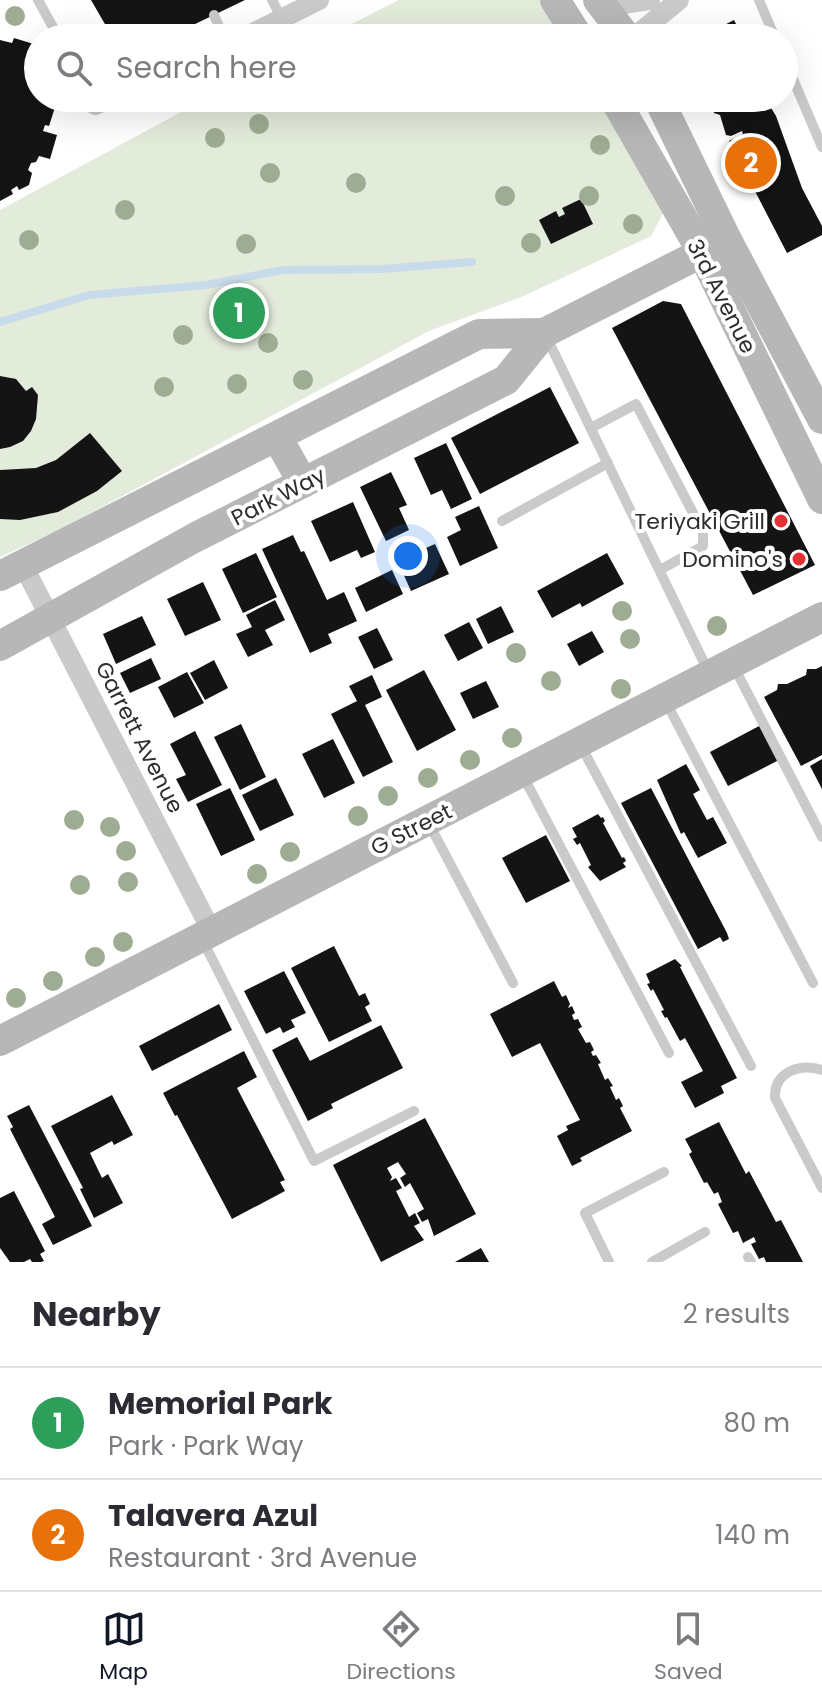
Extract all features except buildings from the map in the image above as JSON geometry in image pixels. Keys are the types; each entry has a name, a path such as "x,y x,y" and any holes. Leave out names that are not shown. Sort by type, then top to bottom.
{"street":[{"path":"272,24 319,0"},
{"path":"555,0 570,24"},
{"path":"598,1 616,5 650,0"},
{"path":"648,24 679,0"},
{"path":"598,1 618,24"},
{"name":"3rd Avenue","path":"623,112 714,246 822,419"},
{"name":"3rd Avenue","path":"663,112 714,246 822,499"},
{"name":"Park Way","path":"0,646 194,538 506,380 544,333 714,246"},
{"name":"Park Way","path":"12,570 479,334 544,333"},
{"path":"277,437 303,483"},
{"name":"Garrett Avenue","path":"12,570 52,618 206,935"},
{"name":"G Street","path":"0,1041 822,617"}],"lane":[{"path":"38,0 51,24"},
{"path":"272,0 282,19"},
{"path":"759,0 769,24"},
{"path":"214,15 218,24"},
{"path":"798,91 822,147"},
{"path":"544,333 660,570 822,837"},
{"path":"591,428 636,404 703,532 703,546 660,570"},
{"path":"502,521 608,463"},
{"path":"664,698 813,983"},
{"path":"579,742 751,1066"},
{"path":"521,772 669,1053"},
{"path":"427,821 513,983"},
{"path":"206,935 314,1161 414,1111"},
{"path":"822,1070 800,1068 778,1080 775,1087 775,1098 822,1188"},
{"path":"609,1262 585,1213 664,1172"},
{"path":"652,1262 705,1232"}],"green space":[{"path":"399,0 543,0 557,24 352,24"},
{"path":"181,112 609,112 665,210 651,236 526,295 429,331 61,529 0,557 0,210"}],"waterway":[{"path":"0,322 89,295 206,285 283,270 381,269 472,262"}],"place":[{"name":"Talavera Azul","path":"751,163"},
{"name":"Memorial Park","path":"239,313"},
{"name":"Teriyaki Grill","path":"781,521"},
{"name":"Domino's","path":"799,559"}]}
